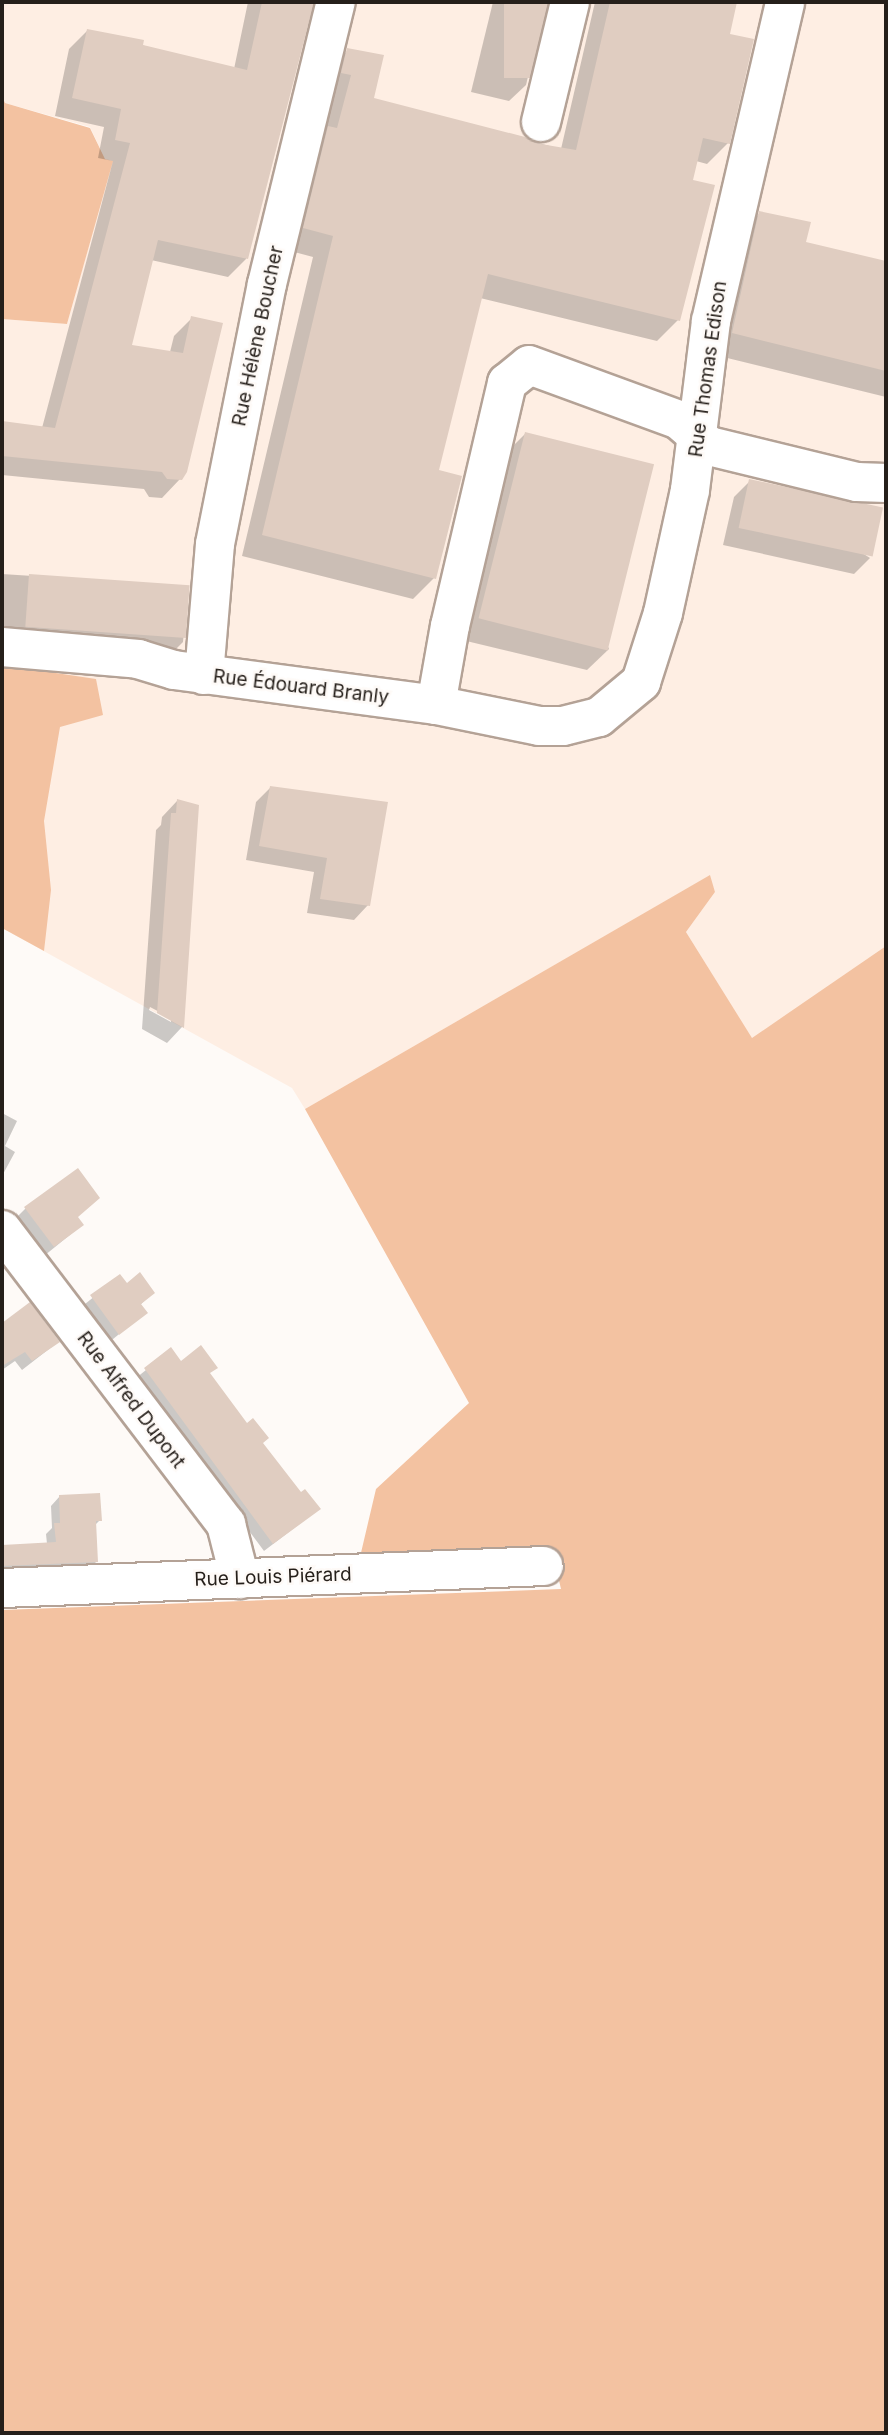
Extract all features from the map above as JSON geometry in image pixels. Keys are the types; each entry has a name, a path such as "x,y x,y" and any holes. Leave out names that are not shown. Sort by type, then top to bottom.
{"street":[{"name":"Rue Hélène Boucher","path":"204,675 215,544 267,284 336,2"},
{"path":"541,122 570,2"},
{"name":"Rue Thomas Edison","path":"599,717 641,682 663,613 690,490 711,321 785,2"},
{"path":"436,705 450,626 507,383 529,365 679,420 709,446 858,482 886,483"},
{"name":"Rue Édouard Branly","path":"2,647 138,659 204,675 436,705 539,726 563,726 599,717"},
{"name":"Rue Alfred Dupont","path":"2,1230 226,1524 240,1579"},
{"name":"Rue Louis Piérard","path":"2,1588 544,1566"}],"shaded area":[{"path":"2,2 886,2 886,946 752,1039 686,932 715,892 709,876 305,1109 292,1088 2,928 2,319 67,324 112,161 105,159 90,127 5,103 2,96"},
{"path":"2,96 5,103 90,128 105,159 113,161 67,324 2,319"},
{"path":"2,665 96,679 103,715 60,727 44,821 51,890 44,951 2,928"},
{"path":"710,875 715,892 686,932 752,1038 886,946 886,2433 2,2433 2,1610 561,1589 552,1551 360,1557 376,1489 469,1403 305,1109"}],"building":[{"path":"262,2 314,2 248,259 158,240 132,345 183,353 191,316 223,323 187,472 182,480 167,479 162,472 2,456 2,421 55,428 130,143 115,140 121,109 72,98 87,29 144,40 143,45 247,70"},
{"path":"504,2 548,2 548,78 504,78"},
{"path":"610,2 737,2 730,34 754,39 730,144 703,138 693,180 715,185 680,321 488,274 439,470 462,476 436,579 262,535 333,236 303,228 328,126 337,128 351,75 341,73 347,48 384,55 374,98 525,137 535,143 576,150"},
{"path":"759,211 811,222 806,242 886,261 886,371 732,333"},
{"path":"525,432 654,464 608,650 479,618"},
{"path":"749,479 883,507 873,556 739,528"},
{"path":"29,574 190,585 186,638 25,627"},
{"path":"270,786 388,802 370,906 320,899 327,858 259,846"},
{"path":"177,799 199,805 184,1028 157,1013 171,813 176,813"},
{"path":"78,1168 100,1198 78,1217 84,1225 54,1247 24,1207"},
{"path":"140,1272 155,1293 141,1304 148,1313 119,1335 90,1295 120,1274 127,1283"},
{"path":"30,1302 60,1342 32,1361 25,1352 2,1366 2,1323"},
{"path":"201,1345 218,1368 210,1373 247,1423 253,1418 269,1438 263,1443 301,1492 305,1489 321,1509 273,1544 144,1368 171,1347 181,1361"},
{"path":"100,1493 102,1521 96,1521 98,1562 2,1566 2,1545 56,1542 54,1523 60,1523 59,1495"}]}
